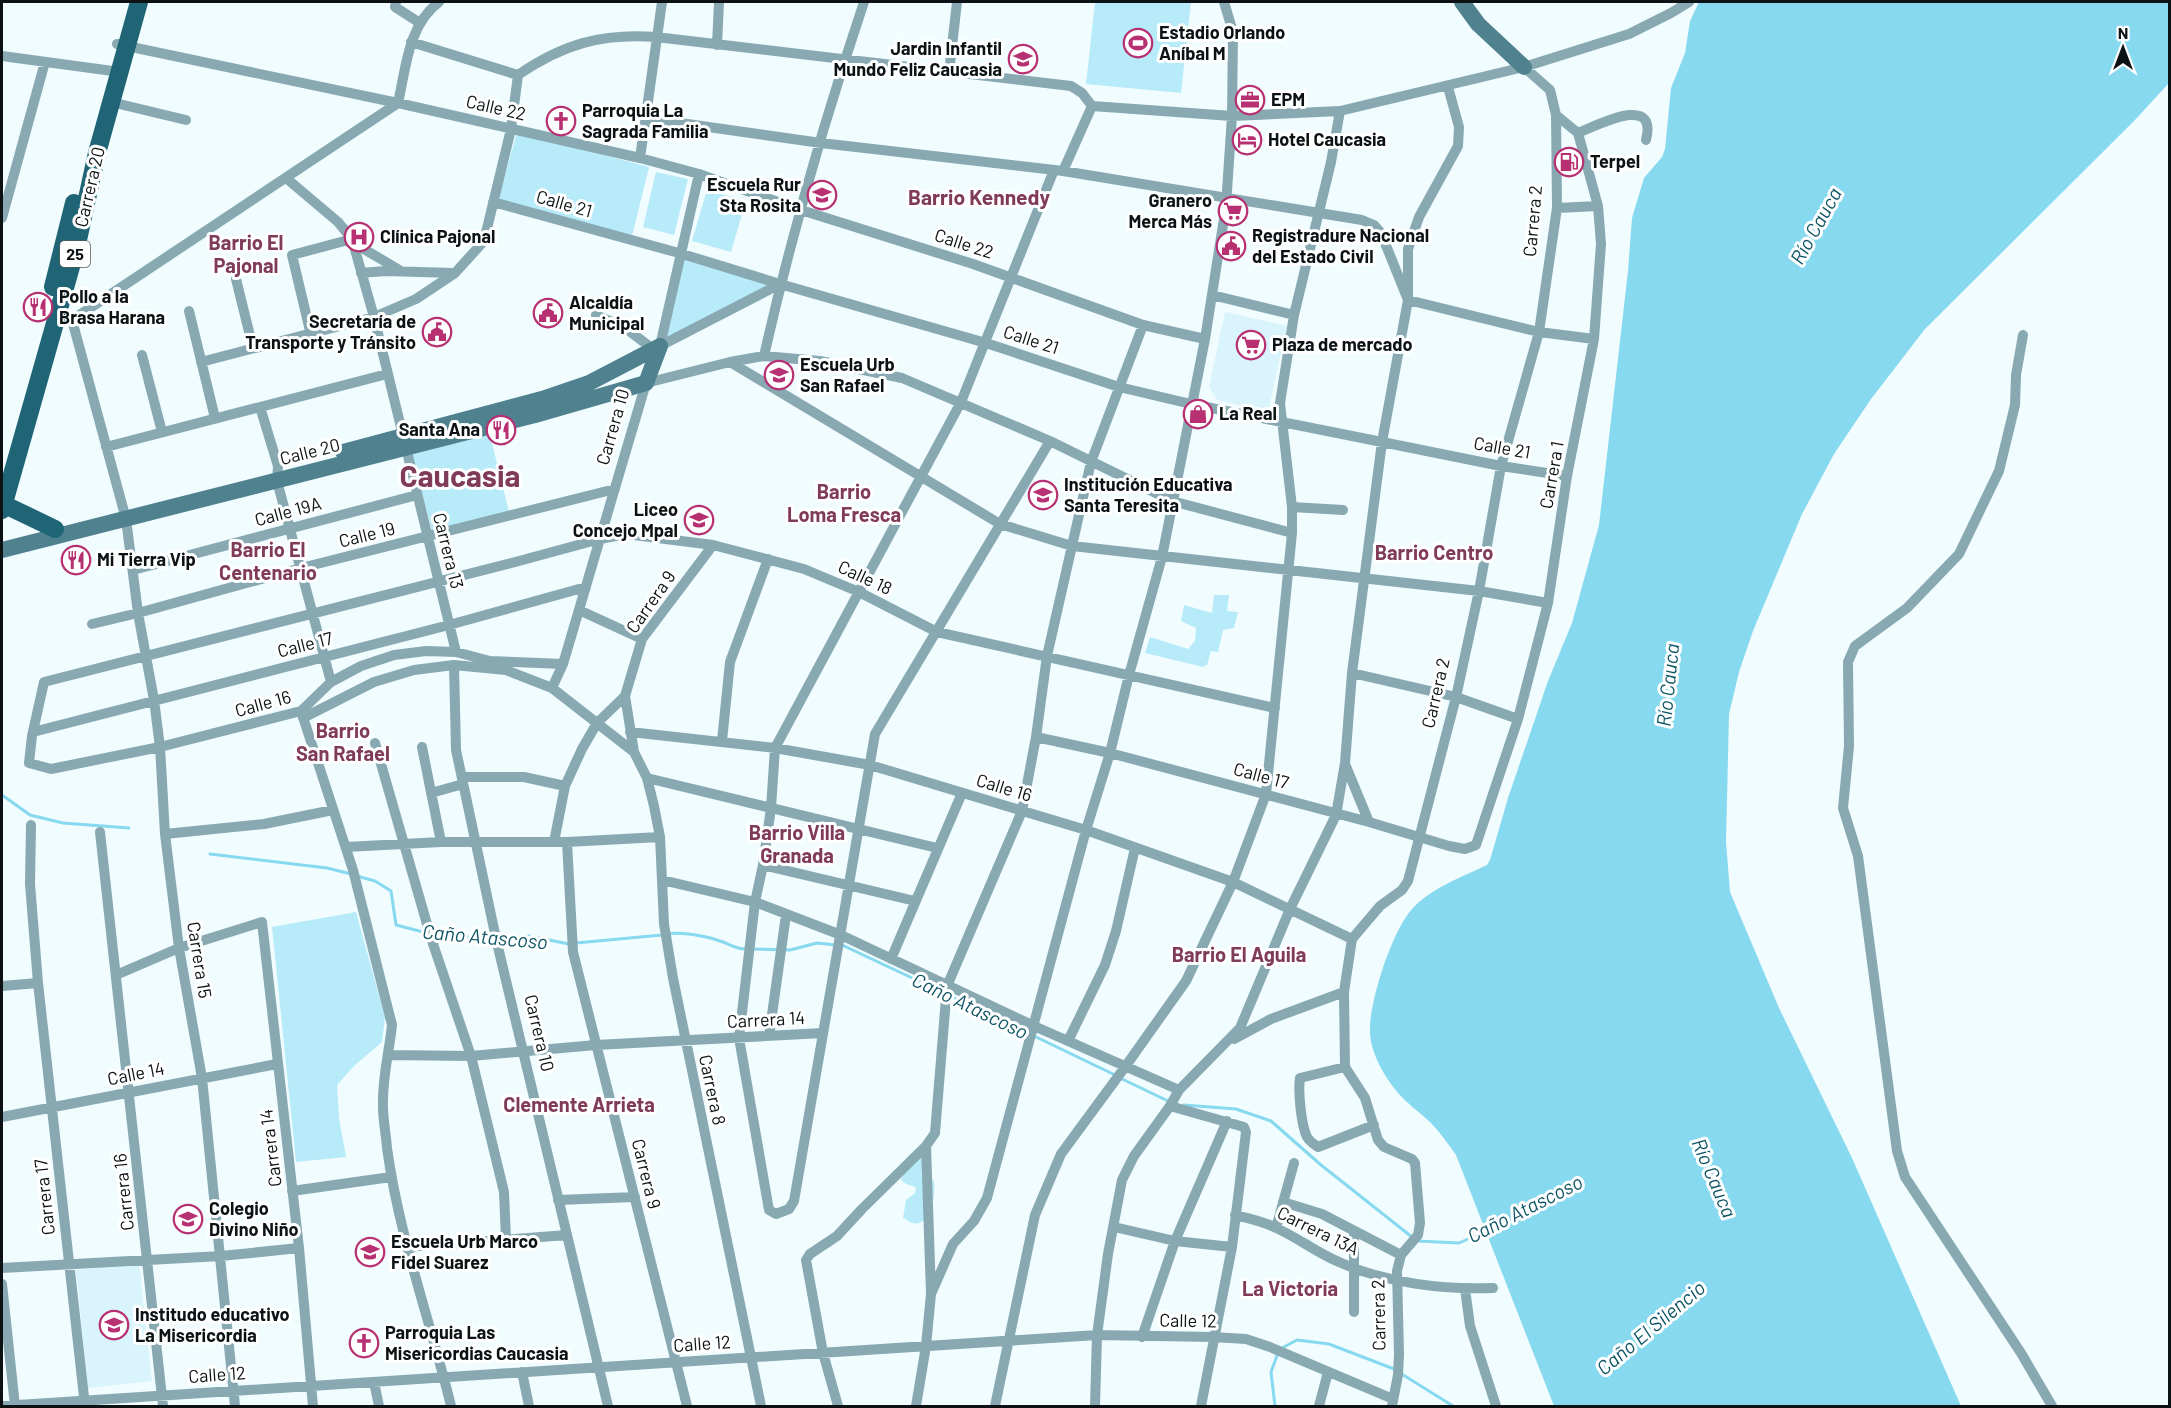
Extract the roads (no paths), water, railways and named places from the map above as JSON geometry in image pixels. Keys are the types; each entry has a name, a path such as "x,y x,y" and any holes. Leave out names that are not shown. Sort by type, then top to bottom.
{"main road":[{"name":"Carrera 20","path":"2,470 44,322 87,152 115,71 129,2"},
{"name":"Carrera 20","path":"122,45 140,2"},
{"name":"Carrera 20","path":"2,507 64,318 76,249 97,153 111,102 115,71"},
{"path":"2,507 55,529"}],"street":[{"path":"396,2 395,7 420,22"},
{"path":"387,374 106,447 64,318 286,178 398,103 411,42 420,22 439,2"},
{"path":"640,158 662,2"},
{"path":"717,45 719,2"},
{"path":"764,357 780,284 844,61 864,2"},
{"path":"949,73 957,2"},
{"path":"931,1294 953,1244 974,1221 987,1198 1162,557 1212,295 1227,198 1232,116 1233,32 1224,2"},
{"name":"Carrera 2","path":"1352,939 1380,906 1402,890 1408,881 1456,697 1479,591 1501,466 1539,332 1557,208 1556,115 1550,90 1478,24 1462,2"},
{"path":"201,362 374,317 416,299 455,273 484,241 511,129 518,75 540,59 568,46 605,37 631,35 656,37 1071,86 1082,93 1092,106 1232,116 1340,111 1448,87 1524,67 1629,34 1671,14 1689,2"},
{"path":"411,42 518,75"},
{"name":"Calle 22","path":"122,45 398,103 640,158 699,174 801,210 1011,277 1143,325 1204,339"},
{"path":"2,56 115,71"},
{"path":"2,218 45,62"},
{"path":"1095,1407 1098,1335 1108,1254 1122,1180 1134,1156 1174,1099 1240,1028 1290,909 1336,815 1345,764 1352,673 1382,442 1408,300 1408,249 1419,217 1458,146 1459,128 1448,87"},
{"path":"111,102 186,120"},
{"path":"1050,441 875,734 794,1201 789,1209 776,1214 770,1210 739,1038 754,902 763,866 771,808 775,748 961,402 1011,277 1058,170 1092,106"},
{"path":"995,1407 1035,1215 1060,1154 1120,1075 1186,981 1233,882 1266,795 1292,532 1292,507 1280,404 1294,315 1331,162 1340,111"},
{"path":"1556,115 1578,133 1622,115 1635,115 1647,122 1649,129 1646,140"},
{"path":"645,118 821,142 1058,170 1362,220 1374,225 1381,233 1408,300"},
{"name":"Carrera 1","path":"1476,844 1518,719 1548,603 1567,476 1594,339 1601,244 1598,206 1578,133"},
{"name":"Carrera 10","path":"552,688 563,664 646,383 699,174"},
{"path":"286,178 338,222 352,240 404,272"},
{"name":"Calle 21","path":"493,202 680,253 986,343 1119,387 1284,423 1501,466 1567,476"},
{"path":"1557,208 1598,206"},
{"path":"311,335 292,255 352,240"},
{"name":"Carrera 13","path":"352,240 374,317 456,652"},
{"path":"1391,258 1408,249"},
{"path":"361,273 455,273"},
{"path":"236,279 253,348"},
{"path":"596,315 624,327 656,348 780,284"},
{"path":"1212,295 1294,315"},
{"path":"1408,300 1539,332 1594,339"},
{"path":"189,311 215,418"},
{"path":"838,1407 824,1353 806,1263 807,1257 837,1236 926,1146 935,1133 946,992 1022,811 1036,737 1047,656 1091,462 1143,325"},
{"path":"2023,334 2016,375 2015,405 1999,471 1959,554 1907,608 1855,646 1848,662 1849,746 1843,808 1858,856 1897,1151 1905,1178 2021,1353 2052,1407"},
{"name":"Calle 20","path":"404,442 590,383 656,348"},
{"path":"142,355 162,432"},
{"path":"646,383 730,362 764,357 820,361 902,378 1050,441 1172,501 1292,532"},
{"path":"730,362 1000,524 1072,546 1479,591 1548,603"},
{"name":"Calle 20","path":"2,550 125,515 404,442 646,383"},
{"path":"260,407 290,529 332,682"},
{"name":"Carrera 15","path":"106,447 125,515 138,613 154,700 160,747 165,834 179,948 202,1078 235,1407"},
{"name":"Calle 19","path":"92,624 301,568 615,489"},
{"name":"Calle 19A","path":"133,570 417,495"},
{"path":"1292,507 1343,510"},
{"name":"Calle 20","path":"2,541 125,515"},
{"name":"Calle 18","path":"33,732 44,682 626,534 712,545 804,569 859,592 937,632 1275,708"},
{"name":"Carrera 9","path":"554,842 564,786 582,748 597,723 625,696 642,639 712,545"},
{"path":"722,741 730,662 768,559"},
{"name":"Calle 17","path":"33,732 449,625 586,587"},
{"path":"579,610 642,639"},
{"name":"Calle 16","path":"302,715 332,682 361,666 394,655 426,651 456,652 490,661 563,664"},
{"name":"Carrera 10","path":"454,665 456,750 462,780 496,938 608,1407"},
{"name":"Calle 16","path":"33,732 29,764 51,769 302,715 374,682 414,670 454,665 506,670 552,688 634,752"},
{"path":"1352,673 1456,697 1518,719"},
{"path":"625,696 634,752"},
{"path":"302,715 354,874 392,1025 383,1078 383,1110 391,1178 406,1247 451,1407"},
{"name":"Calle 16","path":"630,732 775,748 870,765 1086,830 1233,882 1352,939"},
{"name":"Calle 17","path":"1036,737 1110,753 1465,849 1476,844"},
{"path":"375,743 430,934 471,1056 504,1192 506,1239"},
{"path":"422,747 441,842"},
{"name":"Carrera 8","path":"634,752 647,778 660,837 664,924 667,941 685,1040 761,1407"},
{"path":"1345,764 1369,822"},
{"path":"431,793 462,780 524,777 564,786"},
{"path":"647,778 937,848"},
{"path":"891,959 962,793"},
{"path":"165,834 264,824 333,810"},
{"name":"Carrera 17","path":"31,825 30,884 38,983 84,1404"},
{"name":"Carrera 16","path":"100,832 163,1401"},
{"path":"346,847 441,842 567,842 660,837"},
{"name":"Carrera 9","path":"567,842 573,952 687,1407"},
{"path":"1068,1041 1105,965 1116,931 1136,848"},
{"path":"763,866 915,901"},
{"path":"662,880 754,902 840,942 891,959 946,992 1033,1032 1068,1041 1120,1075 1244,1127 1246,1132 1232,1247 1201,1407"},
{"path":"769,1036 786,915"},
{"name":"Carrera 14","path":"179,948 262,922 299,1248 313,1407"},
{"path":"1352,939 1344,992 1345,1066 1300,1078 1301,1105 1306,1136 1318,1147 1374,1125"},
{"path":"116,975 179,948"},
{"path":"2,986 38,983"},
{"path":"1223,1045 1271,1019 1344,992"},
{"name":"Carrera 14","path":"388,1055 471,1056 596,1045 823,1034"},
{"name":"Calle 14","path":"2,1117 278,1064"},
{"name":"Carrera 2","path":"1345,1066 1365,1098 1378,1140 1384,1147 1413,1159 1415,1163 1420,1223 1414,1239 1401,1255 1397,1280 1398,1376 1393,1403"},
{"path":"1142,1336 1175,1240 1227,1121"},
{"path":"916,1407 926,1346 931,1294 926,1146"},
{"path":"1276,1228 1294,1163"},
{"path":"292,1191 391,1178"},
{"path":"558,1200 635,1197"},
{"path":"1283,1202 1322,1214 1401,1255"},
{"name":"Carrera 13A","path":"1235,1215 1276,1228 1338,1262 1354,1268 1397,1280 1465,1289 1493,1288"},
{"path":"1114,1227 1175,1240 1232,1247"},
{"path":"1354,1232 1354,1312"},
{"path":"406,1247 567,1235"},
{"path":"2,1268 147,1258 221,1256 299,1248"},
{"path":"2,1284 15,1406"},
{"path":"1465,1289 1470,1326 1496,1407"},
{"name":"Calle 12","path":"2,1406 163,1401 233,1391 310,1385 1098,1335 1246,1339 1328,1372 1393,1403"},
{"path":"522,1372 529,1407"},
{"path":"1319,1407 1328,1372"},
{"path":"374,1382 379,1407"}],"water":[{"name":"Río Cauca","path":"1699,2 2169,2 2169,83 2134,121 1925,329 1871,399 1834,454 1802,514 1753,631 1739,672 1729,714 1726,842 1730,892 1779,1008 1852,1158 1961,1406 1554,1406 1456,1155 1434,1126 1395,1090 1372,1047 1370,1021 1377,987 1389,950 1404,919 1428,895 1487,865 1490,860 1508,798 1548,681 1572,623 1599,525 1632,218 1644,178 1662,157 1665,149 1671,88 1685,53 1690,21"}],"waterway":[{"name":"Caño Atascoso","path":"2,795 30,815 63,823 129,828"},
{"name":"Caño Atascoso","path":"210,854 327,868 351,874"},
{"name":"Caño Atascoso","path":"357,876 375,881 391,891 396,925 427,933"},
{"name":"Caño Atascoso","path":"433,934 492,939"},
{"name":"Caño Atascoso","path":"668,934 704,936 736,948 746,949"},
{"name":"Caño Atascoso","path":"576,943 662,935"},
{"name":"Caño Atascoso","path":"499,939 529,936 569,944"},
{"name":"Caño Atascoso","path":"753,949 790,950 817,943 835,945"},
{"name":"Caño Atascoso","path":"842,945 944,993"},
{"name":"Caño Atascoso","path":"950,996 1028,1033"},
{"name":"Caño Atascoso","path":"1034,1036 1115,1075"},
{"name":"Caño Atascoso","path":"1120,1078 1168,1101"},
{"name":"Caño Atascoso","path":"1184,1105 1236,1109 1271,1121 1321,1165 1412,1237"},
{"name":"Caño Atascoso","path":"1418,1241 1459,1243 1486,1231"},
{"name":"Caño El Silencio","path":"1282,1348 1297,1340 1329,1344 1394,1369"},
{"name":"Caño El Silencio","path":"1275,1406 1271,1372 1278,1353"},
{"name":"Caño El Silencio","path":"1400,1373 1453,1406"}],"place":[{"name":"Estadio Orlando Aníbal M","path":"1138,43"},
{"name":"Jardin Infantil Mundo Feliz Caucasia","path":"1023,59"},
{"name":"EPM","path":"1250,100"},
{"name":"Parroquia La Sagrada Familia","path":"561,121"},
{"name":"Hotel Caucasia","path":"1247,140"},
{"name":"Terpel","path":"1569,162"},
{"name":"Escuela Rur Sta Rosita","path":"822,195"},
{"name":"Granero Merca Más","path":"1233,211"},
{"name":"Clínica Pajonal","path":"359,237"},
{"name":"Registradure Nacional del Estado Civil","path":"1231,246"},
{"name":"Pollo a la Brasa Harana","path":"38,307"},
{"name":"Alcaldía Municipal","path":"548,313"},
{"name":"Secretaría de Transporte y Tránsito","path":"437,332"},
{"name":"Plaza de mercado","path":"1251,345"},
{"name":"Escuela Urb San Rafael","path":"779,375"},
{"name":"La Real","path":"1198,414"},
{"name":"Santa Ana","path":"501,430"},
{"name":"Institución Educativa Santa Teresita","path":"1043,495"},
{"name":"Liceo Concejo Mpal","path":"699,520"},
{"name":"Mi Tierra Vip","path":"76,560"},
{"name":"Colegio Divino Niño","path":"188,1219"},
{"name":"Escuela Urb Marco Fidel Suarez","path":"370,1252"},
{"name":"Institudo educativo La Misericordia","path":"114,1325"},
{"name":"Parroquia Las Misericordias Caucasia","path":"364,1343"}],"district":[{"name":"Barrio Kennedy","path":"979,198"},
{"name":"Barrio El Pajonal","path":"246,254"},
{"name":"Caucasia","path":"460,477"},
{"name":"Barrio Loma Fresca","path":"844,504"},
{"name":"Barrio Centro","path":"1434,553"},
{"name":"Barrio El Centenario","path":"268,562"},
{"name":"Barrio San Rafael","path":"343,742"},
{"name":"Barrio Villa Granada","path":"797,844"},
{"name":"Barrio El Aguila","path":"1239,955"},
{"name":"Clemente Arrieta","path":"579,1105"},
{"name":"La Victoria","path":"1290,1289"}]}
